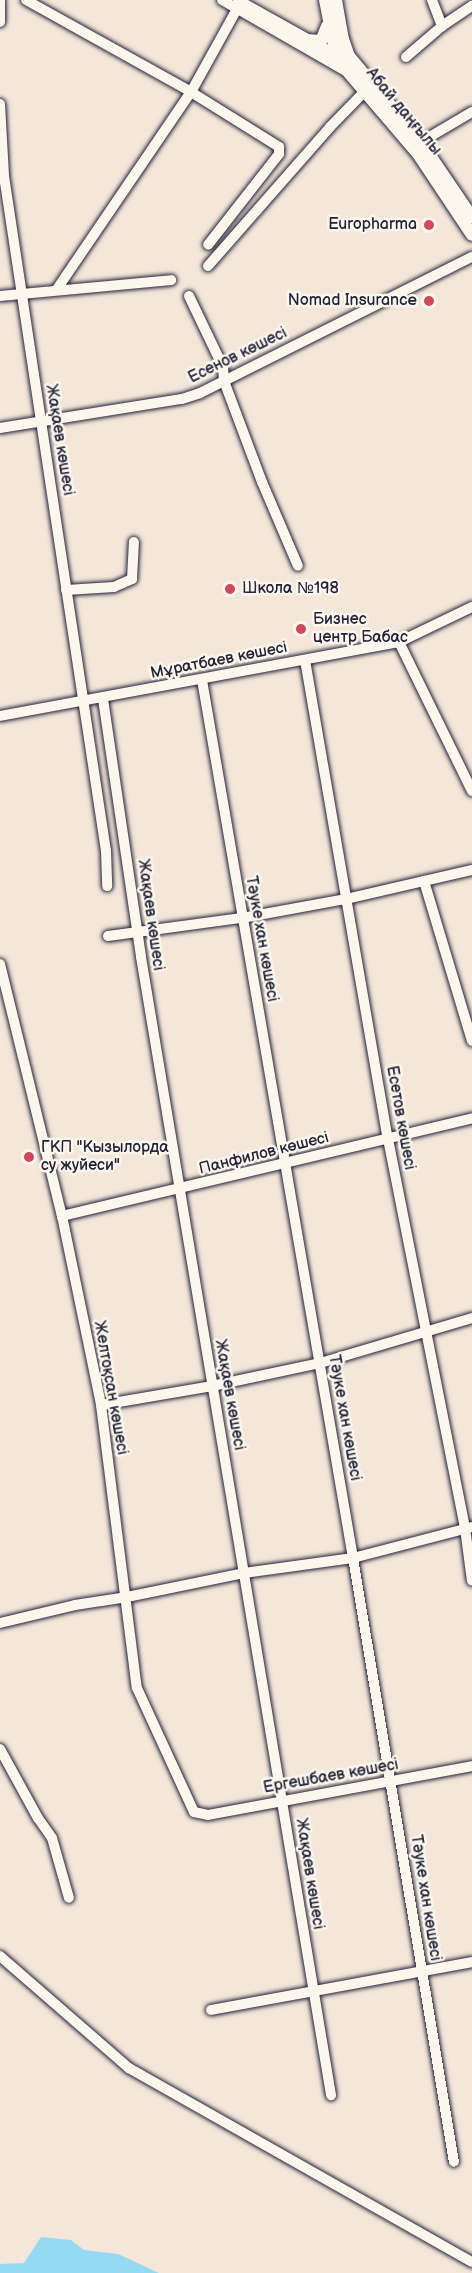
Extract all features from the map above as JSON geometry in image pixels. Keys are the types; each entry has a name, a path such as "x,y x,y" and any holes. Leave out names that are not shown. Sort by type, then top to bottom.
{"main road":[{"path":"326,0 338,57 353,71"},
{"path":"336,0 343,39 353,71"},
{"path":"307,40 316,42 324,38 329,19"},
{"name":"Абай даңғылы","path":"353,71 366,90 422,148 472,235"},
{"name":"Абай даңғылы","path":"353,71 422,148 472,217"}],"street":[{"path":"0,0 0,22"},
{"path":"26,0 191,92 277,146 280,151 208,245"},
{"name":"Абай даңғылы","path":"222,0 238,4 338,57"},
{"path":"432,0 442,26"},
{"path":"57,289 191,92 238,4"},
{"name":"Абай даңғылы","path":"238,4 353,71"},
{"path":"406,57 442,26 472,6"},
{"path":"207,266 330,127 366,90"},
{"name":"Жақаев көшесі","path":"0,104 4,176 106,851 107,886"},
{"path":"422,148 472,112"},
{"name":"Есенов көшесі","path":"0,428 182,399 224,381 472,257"},
{"path":"0,296 171,280"},
{"path":"189,296 223,367 224,381 260,470 262,482 298,566"},
{"path":"66,590 114,587 132,579 134,542"},
{"name":"Мұратбаев көшесі","path":"0,716 103,699 399,642 472,607"},
{"path":"399,642 472,791"},
{"name":"Есетов көшесі","path":"305,660 388,1139 425,1333 468,1527 472,1581"},
{"name":"Тәуке хан көшесі","path":"202,680 353,1557 454,2162"},
{"name":"Жақаев көшесі","path":"103,699 137,932 179,1190 331,2094"},
{"path":"108,936 242,918 346,900 472,870"},
{"path":"424,881 472,1041"},
{"name":"Желтоқсан көшесі","path":"0,964 62,1216 101,1404 137,1688 194,1812"},
{"name":"Панфилов көшесі","path":"62,1216 179,1190 472,1118"},
{"path":"101,1404 212,1386 320,1364 472,1318"},
{"path":"0,1623 54,1609 244,1573 353,1557 468,1527"},
{"path":"0,1749 38,1818 52,1838 69,1898"},
{"name":"Ергешбаев көшесі","path":"194,1812 208,1815 472,1766"},
{"path":"0,1956 129,2068 472,2262"},
{"path":"210,2010 472,1962"}],"water":[{"path":"41,2237 71,2240 84,2250 118,2254 159,2273 0,2273 0,2264 24,2263"}],"place":[{"name":"Europharma","path":"429,225"},
{"name":"Nomad Insurance","path":"429,301"},
{"name":"Школа №198","path":"230,589"},
{"name":"Бизнес центр Бабас","path":"301,629"},
{"name":"ГКП \"Кызылорда су жуйеси\"","path":"29,1157"}]}
